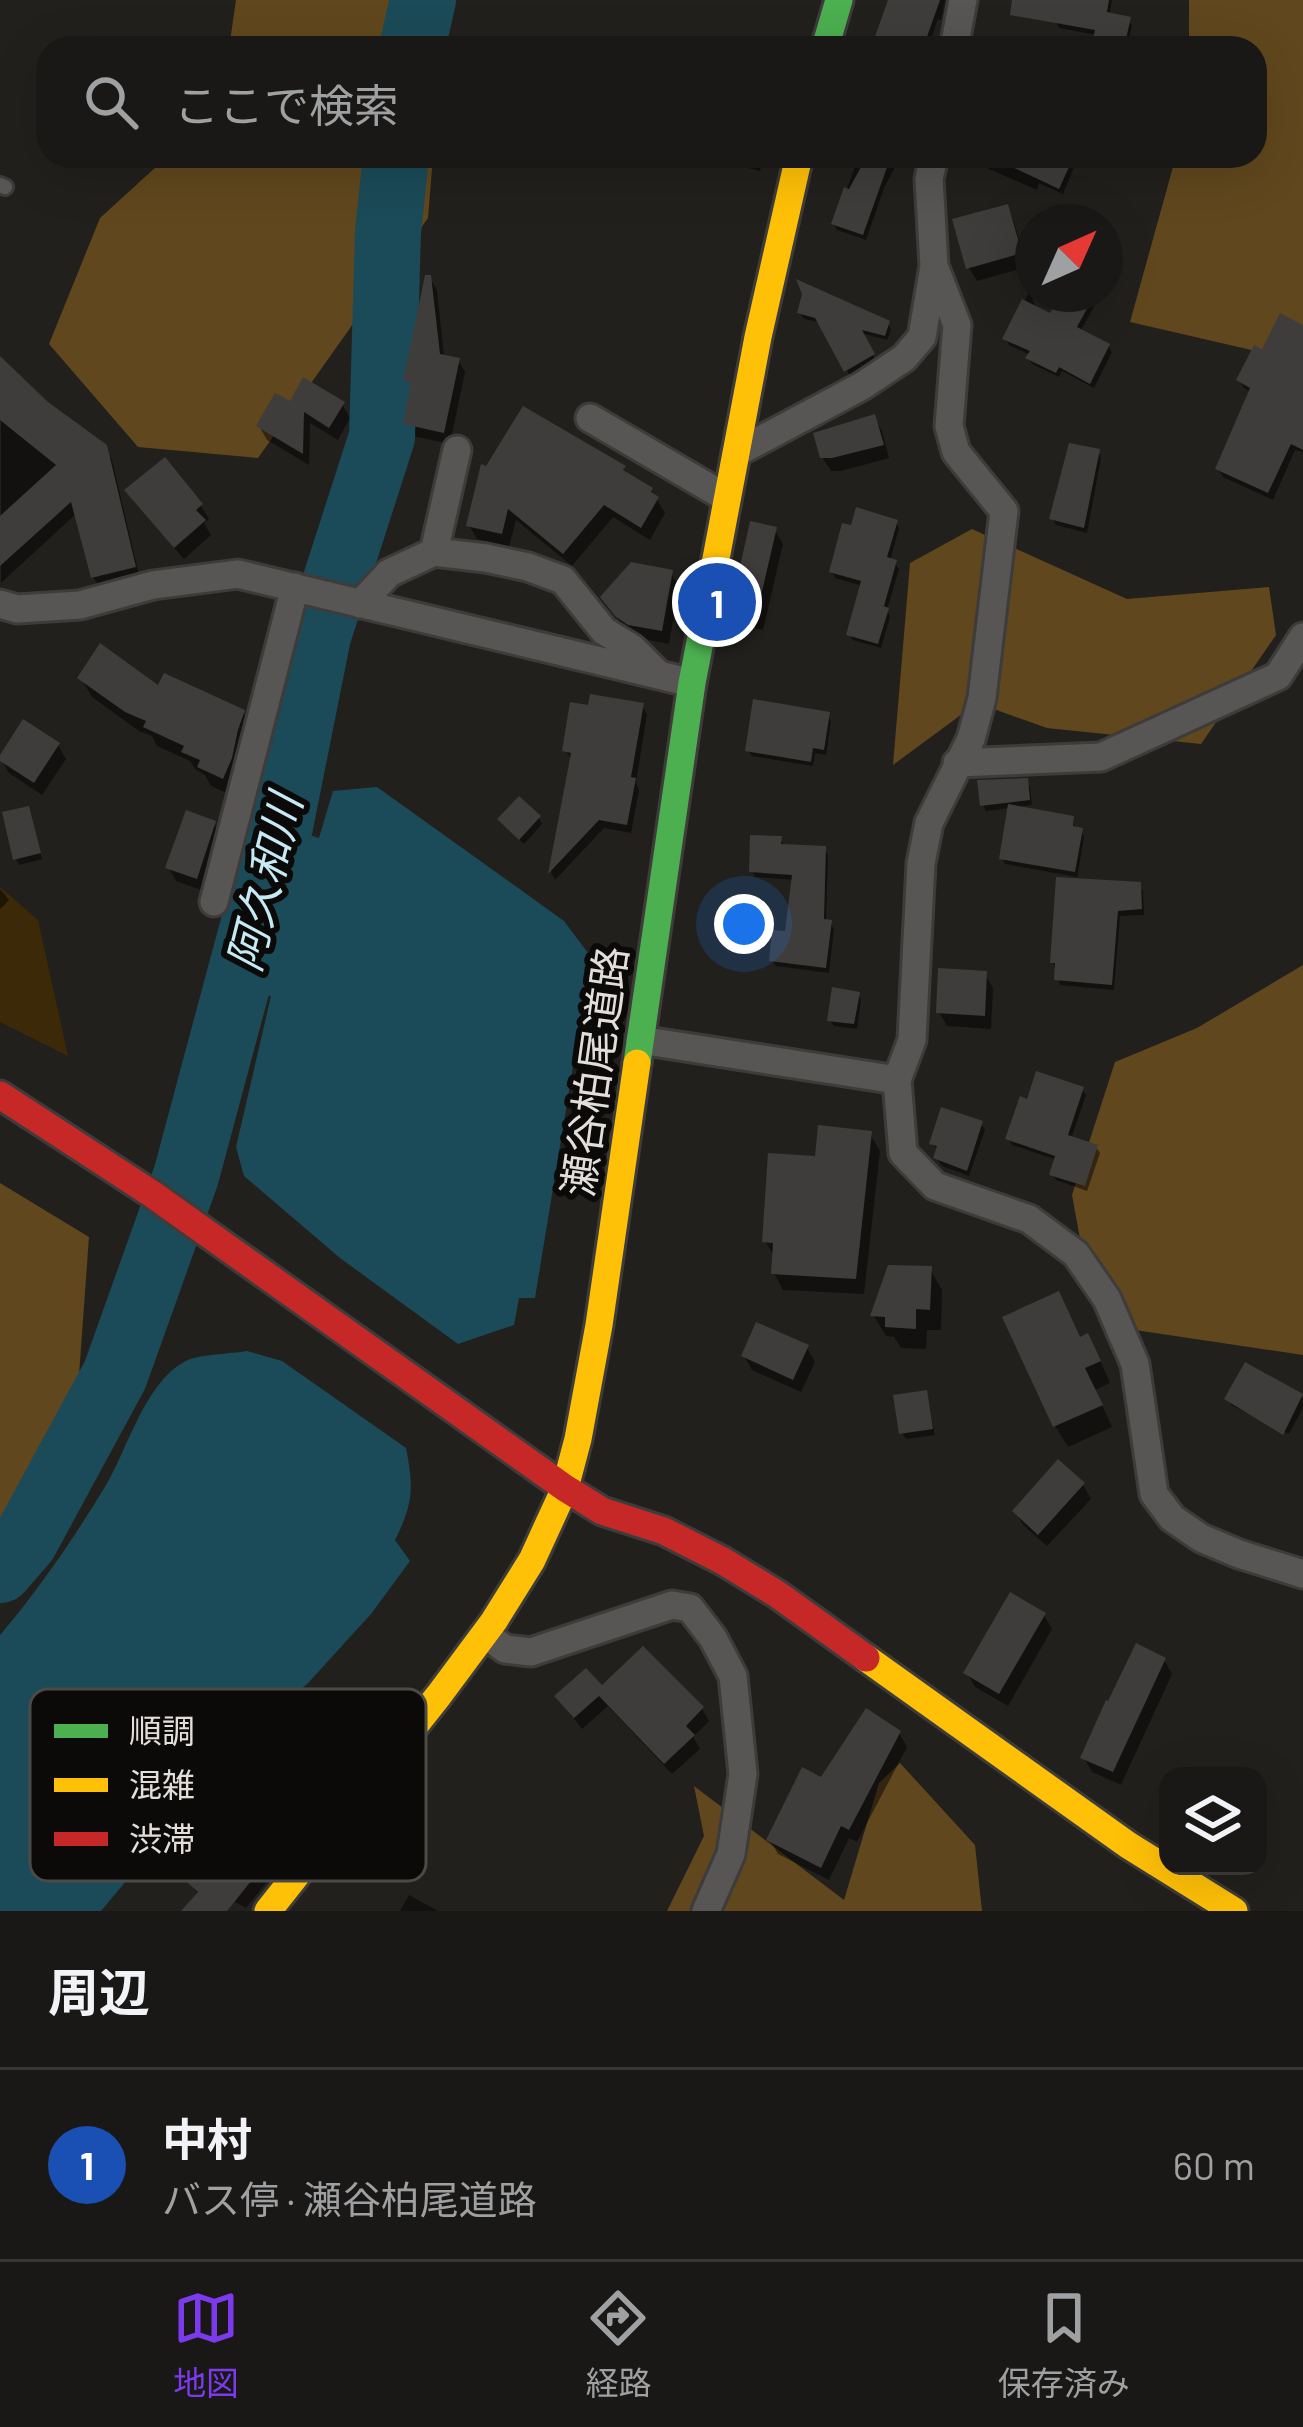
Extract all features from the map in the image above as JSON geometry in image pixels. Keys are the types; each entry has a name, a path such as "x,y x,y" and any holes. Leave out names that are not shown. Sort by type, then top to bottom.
{"main road":[{"path":"829,36 838,0"},
{"name":"瀬谷柏尾道路","path":"426,1708 484,1634 532,1560 565,1488 578,1438 599,1325 692,683 796,168"},
{"path":"0,1095 152,1194 565,1488 602,1511 664,1531 777,1594 1128,1845 1226,1908"},
{"name":"瀬谷柏尾道路","path":"268,1911 291,1881"}],"street":[{"path":"956,36 963,0"},
{"path":"736,453 862,386 904,358 922,337 934,266 931,168"},
{"path":"934,266 958,325 949,426 956,452 1004,511 982,698 971,739 928,823 912,1040 897,1080 903,1154 934,1186 1029,1219 1076,1254 1107,1299 1135,1364 1154,1494 1172,1518 1201,1538 1303,1574"},
{"path":"590,418 727,498"},
{"path":"434,553 457,450"},
{"path":"356,603 389,573 434,553 528,567 563,580 604,631 632,648 658,675"},
{"path":"0,604 16,609 80,605 153,585 238,574 692,683"},
{"path":"214,902 301,588"},
{"path":"957,763 1101,757 1278,676 1303,637"},
{"path":"640,1040 897,1080"},
{"path":"484,1634 505,1649 531,1652 672,1605 690,1608 733,1676 743,1774 731,1854 706,1911"}],"shaded area":[{"path":"236,0 445,0 442,36 231,36"},
{"path":"1189,0 1303,0 1303,362 1130,322 1173,168 1267,168 1267,36 1189,36"},
{"path":"155,168 432,168 428,218 258,458 138,447 49,344 100,218"},
{"path":"972,529 1127,599 1269,587 1276,635 1201,744 1047,728 977,703 893,765 910,563"},
{"path":"0,887 38,920 68,1056 0,1022"},
{"path":"1303,965 1303,1355 1135,1330 1080,1239 1072,1195 1115,1062 1197,1028"},
{"path":"0,1183 89,1237 79,1375 14,1509 0,1525"},
{"path":"900,1763 975,1845 982,1911 667,1911 704,1836 694,1786 844,1900 879,1783"}],"water":[{"path":"377,787 564,921 591,957 535,1298 519,1298 514,1325 458,1344 340,1258 244,1176 236,1147 271,996 237,989 280,826 319,838 333,791"},
{"path":"247,1351 282,1361 406,1448 410,1496 395,1540 410,1561 371,1614 302,1689 30,1689 30,1881 126,1881 101,1911 0,1911 0,1635 94,1505 158,1385 190,1359"}],"building":[{"path":"888,0 940,0 927,36 875,36"},
{"path":"1012,0 1109,0 1107,12 1131,17 1127,36 1094,36 1095,30 1010,15"},
{"path":"860,168 887,168 863,235 831,224 844,187 849,189"},
{"path":"1014,168 1069,168 1059,189"},
{"path":"1008,204 1015,228 1015,255 966,269 952,219"},
{"path":"425,275 431,275 440,354 460,358 444,433 403,424 411,383 403,381"},
{"path":"796,279 890,321 885,336 862,330 875,354 844,372 815,318 797,313 802,294"},
{"path":"1016,312 1085,312 1077,327 1110,344 1090,384 1059,367 1056,373 1025,358 1030,351 1002,339"},
{"path":"1280,313 1303,325 1303,450 1291,444 1268,493 1215,469 1250,388 1236,380 1254,345 1262,349"},
{"path":"0,356 48,402 107,445 136,567 91,578 71,502 0,566 0,516 56,465 0,420"},
{"path":"303,377 345,402 329,428 304,412 303,454 256,426 275,393 290,401"},
{"path":"523,406 626,466 623,470 653,488 651,492 659,497 641,528 604,505 563,554 508,509 502,534 466,526 481,464 486,466"},
{"path":"875,414 884,445 820,458 813,433"},
{"path":"1069,443 1100,449 1084,528 1049,519"},
{"path":"165,457 203,504 196,510 206,520 174,548 124,490"},
{"path":"856,507 898,520 887,557 897,560 878,644 846,635 861,581 829,572 842,523 851,525"},
{"path":"750,521 777,527 756,617 730,612"},
{"path":"631,562 673,570 662,631 628,625 600,597"},
{"path":"100,643 158,685 164,673 245,710 223,779 197,767 200,760 181,752 184,746 143,727 146,721 77,678"},
{"path":"590,694 644,703 627,825 599,820 548,874 571,753 562,751 570,702 588,705"},
{"path":"753,699 830,712 824,750 813,748 811,762 745,751"},
{"path":"23,719 60,743 34,783 0,761"},
{"path":"1028,778 1030,800 980,806 977,780"},
{"path":"519,796 541,816 519,840 497,819"},
{"path":"1008,804 1074,816 1073,826 1083,828 1075,872 999,859"},
{"path":"29,806 41,853 13,860 2,812"},
{"path":"186,810 216,821 197,879 165,868"},
{"path":"750,835 782,836 781,844 826,846 824,919 832,920 826,968 769,961 772,930 785,931 792,875 749,872"},
{"path":"1056,877 1141,882 1142,909 1118,911 1112,985 1054,980 1055,963 1050,963"},
{"path":"938,968 987,971 985,1016 936,1013"},
{"path":"832,987 860,992 854,1024 827,1021"},
{"path":"1036,1071 1084,1087 1068,1135 1098,1145 1085,1186 1049,1175 1055,1156 1005,1139 1020,1096 1027,1099"},
{"path":"941,1107 983,1121 967,1171 933,1158 937,1146 929,1144"},
{"path":"818,1125 872,1131 856,1279 771,1274 773,1243 762,1242 768,1153 815,1156"},
{"path":"888,1265 932,1266 930,1310 916,1309 916,1329 885,1327 885,1317 870,1316"},
{"path":"1059,1291 1080,1337 1088,1333 1101,1361 1085,1368 1103,1405 1053,1427 1002,1317"},
{"path":"756,1322 809,1345 793,1380 741,1356"},
{"path":"1245,1362 1303,1394 1283,1435 1224,1399"},
{"path":"927,1390 933,1429 899,1434 893,1395"},
{"path":"1058,1459 1085,1483 1038,1535 1012,1511"},
{"path":"1010,1592 1046,1613 999,1694 963,1673"},
{"path":"1136,1643 1166,1658 1113,1772 1080,1758"},
{"path":"643,1646 704,1707 686,1726 695,1735 664,1764 599,1696 574,1718 554,1696 586,1668 602,1685"},
{"path":"866,1708 901,1731 849,1830 841,1826 821,1868 766,1840 802,1767 821,1777"},
{"path":"186,1881 251,1881 227,1911 181,1911 198,1892"}],"waterway":[{"name":"阿久和川","path":"415,36 423,0"},
{"name":"阿久和川","path":"0,1570 25,1541 115,1375 186,1176 280,826 318,636 382,437 388,232 395,168"}],"traffic: fast":[{"path":"828,36 839,0"},
{"path":"637,1063 692,683 711,585"}],"traffic: slow":[{"path":"711,585 758,337 796,168"},
{"path":"426,1711 494,1621 532,1560 565,1488 599,1325 637,1063"},
{"path":"866,1658 1128,1845 1234,1911"},
{"path":"268,1911 292,1881"}],"traffic: jam":[{"path":"0,1095 152,1194 565,1488 602,1511 664,1531 723,1561 866,1658"}],"place":[{"name":"中村","path":"717,602"}]}
